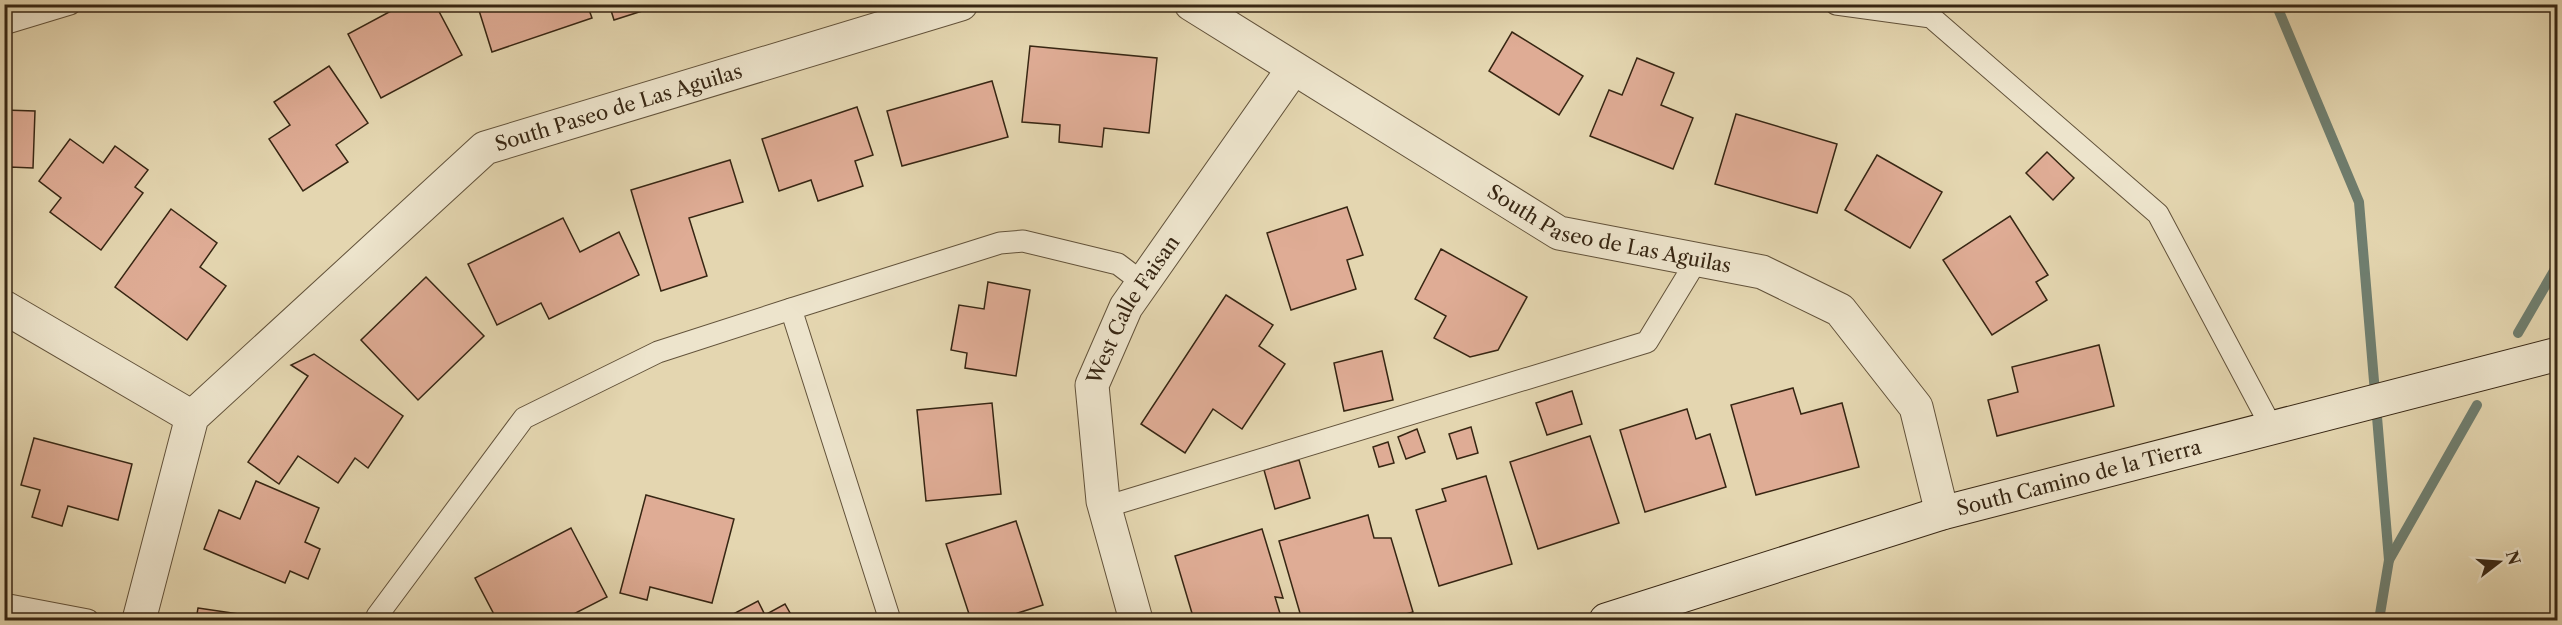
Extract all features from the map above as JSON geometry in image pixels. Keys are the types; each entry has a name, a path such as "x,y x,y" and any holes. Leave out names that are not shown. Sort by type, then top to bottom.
{"street":[{"name":"South Paseo de Las Aguilas","path":"192,417 485,148 961,4"},
{"name":"South Paseo de Las Aguilas","path":"1191,4 1559,232 1762,272 1840,310 1916,407 1942,513"},
{"name":"West Calle Faisan","path":"1136,621 1105,507 1092,385 1126,307 1293,69"},
{"path":"4,307 192,417 139,621"},
{"name":"South Camino de la Tierra","path":"1606,621 1942,513 2558,354"}],"lane":[{"path":"4,24 70,4"},
{"path":"1836,4 1931,17 2158,214 2272,428"},
{"path":"377,621 377,616 524,418 658,352 1000,243 1023,241 1118,264 1143,283"},
{"path":"1105,507 1647,342 1697,260"},
{"path":"791,309 890,621"},
{"path":"4,604 88,621"}],"building":[{"path":"404,4 435,4 462,55 381,98 348,34"},
{"path":"477,4 587,4 592,18 492,52"},
{"path":"609,4 664,4 614,20"},
{"path":"1512,32 1583,76 1559,115 1489,71"},
{"path":"1030,46 1157,58 1149,133 1104,128 1102,147 1059,142 1060,125 1022,122"},
{"path":"1637,58 1674,73 1661,105 1693,118 1673,169 1590,136 1609,90 1622,95"},
{"path":"329,66 368,123 336,145 348,162 303,191 269,139 290,125 274,102"},
{"path":"992,81 1008,137 902,166 887,111"},
{"path":"857,107 873,155 855,161 863,186 818,201 811,180 779,191 762,139"},
{"path":"4,110 35,111 33,168 10,167 9,181 4,181"},
{"path":"1736,114 1837,144 1817,213 1715,184"},
{"path":"70,139 103,163 115,146 148,170 135,187 143,193 101,250 50,212 61,198 39,181"},
{"path":"2047,152 2074,178 2053,200 2026,173"},
{"path":"1877,155 1942,192 1910,248 1845,210"},
{"path":"730,160 743,202 689,218 707,276 661,291 631,190"},
{"path":"1347,207 1363,255 1347,260 1356,289 1291,310 1267,233"},
{"path":"171,209 217,243 200,267 226,286 187,340 115,287"},
{"path":"2010,216 2048,275 2036,282 2047,300 1992,335 1943,260"},
{"path":"563,218 580,252 619,232 639,275 549,319 541,303 497,325 468,264"},
{"path":"1441,249 1527,297 1498,350 1470,357 1434,338 1446,316 1415,299"},
{"path":"426,277 484,336 418,400 361,340"},
{"path":"988,282 1030,290 1016,376 965,368 967,353 951,350 959,305 984,309"},
{"path":"1226,295 1273,325 1259,346 1285,364 1242,429 1213,409 1185,453 1141,424"},
{"path":"2099,345 2114,406 1997,436 1988,400 2018,392 2012,367"},
{"path":"1382,351 1393,400 1344,411 1334,363"},
{"path":"314,354 403,416 368,468 355,458 338,483 298,456 279,484 248,462 308,376 291,365"},
{"path":"1793,388 1801,414 1842,403 1859,467 1756,495 1731,405"},
{"path":"1572,391 1582,424 1547,435 1536,403"},
{"path":"992,403 1001,494 926,501 917,410"},
{"path":"1687,409 1696,439 1710,434 1726,487 1645,512 1620,430"},
{"path":"1471,427 1478,453 1457,459 1449,434"},
{"path":"1417,429 1425,452 1406,459 1398,437"},
{"path":"1590,436 1619,523 1538,549 1510,462"},
{"path":"34,438 132,464 118,520 68,506 62,526 32,517 40,490 21,485"},
{"path":"1388,442 1394,463 1379,467 1373,447"},
{"path":"1299,460 1310,498 1275,509 1264,470"},
{"path":"1486,476 1512,564 1439,586 1416,510 1446,501 1442,489"},
{"path":"256,481 319,508 305,542 320,549 308,579 290,571 285,583 204,549 219,510 240,519"},
{"path":"646,495 734,519 712,603 650,587 647,600 620,593"},
{"path":"1368,515 1374,538 1391,538 1413,612 1385,620 1302,620 1279,541"},
{"path":"1016,521 1043,605 996,620 971,620 946,544"},
{"path":"571,528 607,597 562,620 497,620 475,578"},
{"path":"1262,529 1283,598 1275,597 1282,620 1194,620 1175,556"},
{"path":"758,601 765,615 785,604 794,620 722,620"},
{"path":"198,608 279,620 196,620"}],"waterway":[{"path":"2276,4 2359,202 2389,560 2379,620"},
{"path":"2518,333 2558,264"},
{"path":"2389,560 2477,405"}]}
